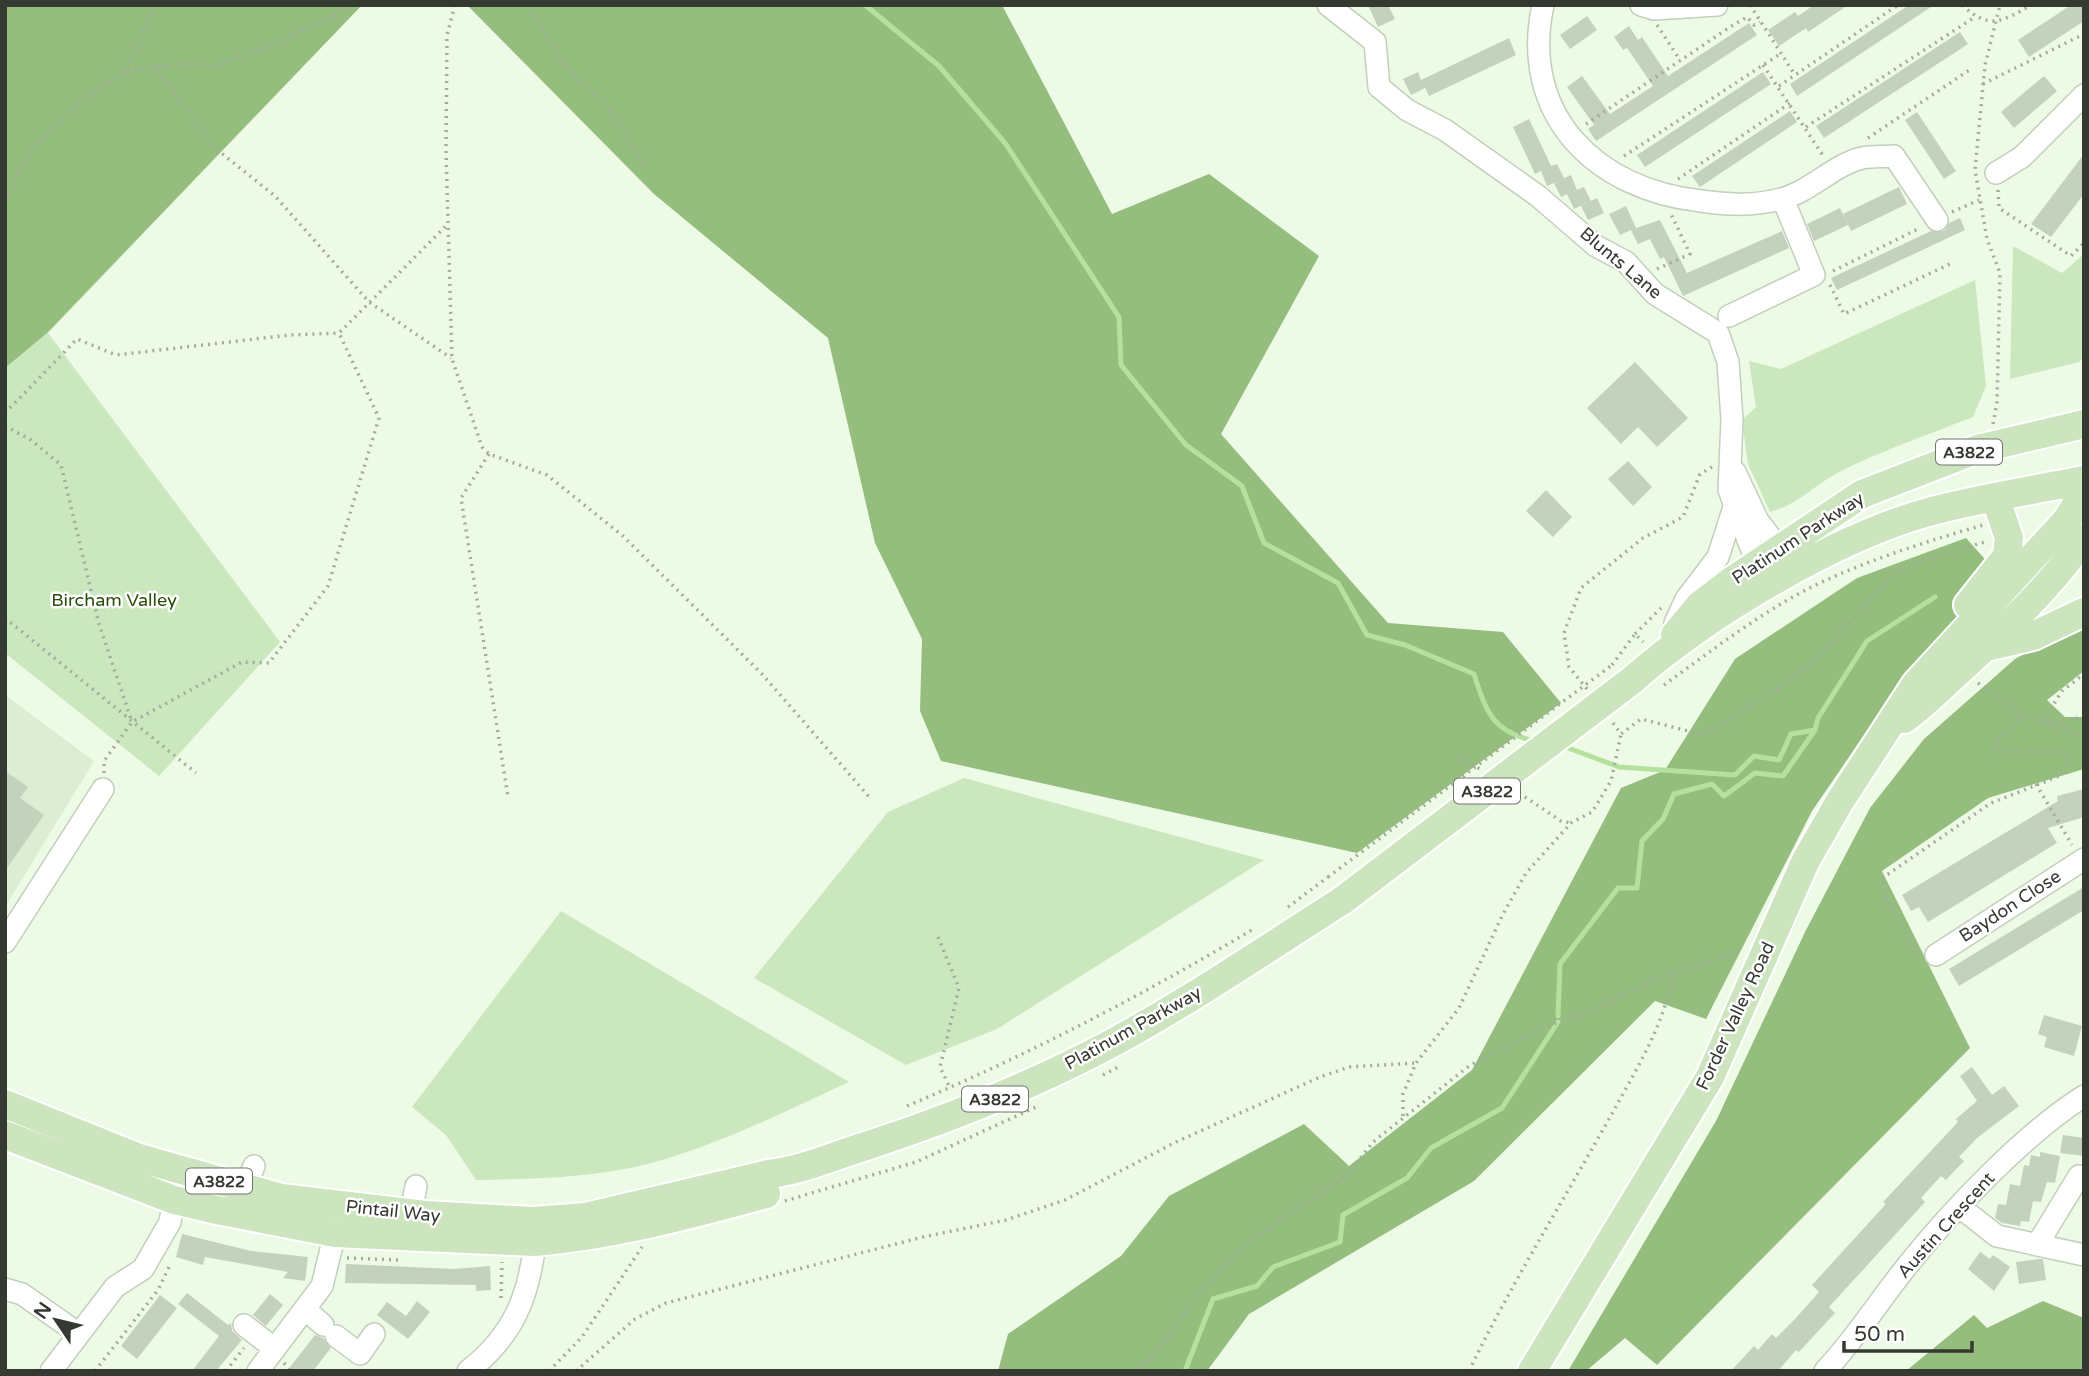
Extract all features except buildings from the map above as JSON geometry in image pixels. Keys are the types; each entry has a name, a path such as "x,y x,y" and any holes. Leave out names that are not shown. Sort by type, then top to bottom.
{"main road":[{"name":"Platinum Parkway","path":"1658,657 1700,605 1862,494 1978,449 2084,424"},
{"name":"Platinum Parkway","path":"535,1242 644,1225 778,1191 791,1171 907,1134 1073,1063 1233,972 1336,888 1633,679 1658,657 1803,564 1930,512 1998,508 2033,490 2084,480"},
{"name":"Forder Valley Road","path":"1888,730 1922,706 1955,663 1995,601 2066,521 2084,493"},
{"path":"1955,663 1968,605 2007,556 2009,538 1998,508"},
{"path":"1987,647 2053,578 2078,546"},
{"path":"1955,663 1987,647 2033,636 2084,612"},
{"name":"Forder Valley Road","path":"1532,1371 1710,1077 1813,848 1840,801 1916,684 1955,663"},
{"name":"Pintail Way","path":"5,1104 139,1158 250,1177 281,1198 411,1214 533,1221 586,1217 791,1171"},
{"name":"Pintail Way","path":"5,1135 174,1200 335,1233 535,1242"}],"street":[{"name":"Blunts Lane","path":"1328,5 1375,42 1379,87 1407,110 1447,131 1538,196 1596,246 1626,262 1655,294 1718,333 1728,362 1732,420 1729,490 1734,507 1768,556"},
{"path":"1543,5 1539,26 1539,58 1545,84 1569,136 1605,169 1655,194 1739,206 1783,199 1861,158 1894,156 1937,220"},
{"path":"1641,5 1654,9 1717,5"},
{"path":"1996,173 2022,157 2084,95"},
{"path":"1729,316 1814,275 1783,199"},
{"path":"1730,461 1758,521 1768,556 1758,566 1803,564"},
{"path":"1658,657 1686,599 1718,557 1734,507"},
{"path":"5,942 103,789"},
{"name":"Baydon Close","path":"1936,954 2079,854"},
{"name":"Austin Crescent","path":"1825,1371 1869,1319 1908,1265 1961,1208 2054,1115 2084,1096"},
{"path":"2037,1245 2079,1176"},
{"path":"411,1214 416,1186"},
{"path":"51,1371 115,1287 143,1269 170,1222 174,1200"},
{"path":"1961,1208 1997,1236 2084,1255"},
{"path":"258,1371 322,1286 335,1233"},
{"path":"468,1371 491,1353 523,1301 528,1291 535,1242"},
{"path":"5,1289 22,1294 79,1334"},
{"path":"306,1310 359,1354 374,1334"},
{"path":"244,1325 275,1349"}],"path":[{"path":"126,71 155,5"},
{"path":"5,200 33,148 79,103 126,71 184,63 212,66 267,47 357,5"},
{"path":"454,5 447,35 452,359 482,447 489,454 547,475 624,536 762,674 871,799"},
{"path":"527,5 567,68 610,109 644,167"},
{"path":"1750,5 1795,75"},
{"path":"1779,86 1898,5"},
{"path":"1962,5 1975,17 1996,22 2031,5"},
{"path":"1993,446 2000,273 1987,239 1975,170 1983,85 2000,5"},
{"path":"1569,136 1747,17 1754,25 1760,22"},
{"path":"1806,127 1975,17"},
{"path":"1663,33 1681,60"},
{"path":"1983,85 2084,34"},
{"path":"1605,169 1780,54"},
{"path":"1763,65 1816,144"},
{"path":"153,66 215,148 275,196 369,302 452,359"},
{"path":"1861,143 1971,69"},
{"path":"1655,194 1790,103"},
{"path":"1952,262 1844,314 1824,275 1979,200"},
{"path":"1999,208 2071,256 2084,243"},
{"path":"5,413 77,338 116,355 290,335 339,333 448,225"},
{"path":"1653,271 1690,254 1682,238"},
{"path":"103,789 104,761 132,722 242,662 269,663 328,586 379,418 339,333"},
{"path":"5,426 31,440 61,465 99,624 132,722"},
{"path":"489,454 461,498 508,797"},
{"path":"1287,908 1336,888 1633,679 1738,632 1829,578 1915,546 1998,508"},
{"path":"5,618 196,773"},
{"path":"1955,663 2023,714 2084,738"},
{"path":"2045,722 2062,691 2084,674"},
{"path":"1936,954 1925,958 1917,954 1886,898 1881,879 1991,803 2036,783 2057,777 2070,760 2070,756 2065,752 1996,751 1994,745 1997,739 2023,714"},
{"path":"2045,722 2084,718"},
{"path":"1403,1116 1403,1094 1416,1063 1459,1008 1502,916 1527,873 1571,823 1592,812 1611,781 1616,746 1621,734"},
{"path":"2036,783 2079,854"},
{"path":"905,1107 1150,991 1265,922"},
{"path":"938,937 959,988 940,1067 950,1088"},
{"path":"1134,1371 1158,1353 1196,1294 1246,1244 1349,1174 1373,1142 1469,1066 1542,1028 1649,981 1771,940"},
{"path":"1469,1371 1494,1319 1630,1080 1669,1000 1673,974"},
{"path":"576,1371 635,1319 666,1303 923,1237 1006,1220 1065,1200 1176,1142 1320,1077 1349,1067 1416,1063"},
{"path":"549,1371 582,1337 622,1282 645,1242"},
{"path":"95,1371 161,1283 169,1267 165,1256 156,1248"}],"shaded area":[{"path":"5,695 94,761 5,907"}],"green space":[{"name":"Bircham Valley","path":"5,5 362,5 48,333 280,642 159,776 5,653"},
{"path":"5,5 362,5 47,333 5,368"},
{"path":"467,5 1002,5 1112,214 1209,174 1319,256 1221,434 1388,623 1503,632 1561,703 1357,853 941,761 920,711 922,639 875,543 828,338 654,194"},
{"path":"2013,246 2062,273 2084,254 2084,356 2079,362 2010,379"},
{"path":"1975,280 1986,386 1973,417 1857,463 1798,499 1770,512 1748,464 1742,420 1756,407 1749,361 1781,369"},
{"path":"1966,538 2000,576 1893,693 1812,811 1706,1019 1655,1001 1474,1181 1249,1314 1207,1371 998,1371 1008,1334 1121,1256 1169,1196 1304,1124 1349,1166 1472,1070 1621,788 1665,770 1735,659 1857,578"},
{"path":"2084,620 2084,671 2047,700 2065,717 2084,717 2084,769 1988,798 1882,871 1970,1048 1657,1365 1625,1338 1586,1371 1568,1371 1716,1121 1806,930 1870,808 1924,739 2015,659"},
{"path":"964,778 1264,860 997,1029 906,1065 754,978 888,812"},
{"path":"561,911 849,1082 727,1137 651,1163 586,1175 476,1180 446,1135 412,1107"},
{"path":"2043,1301 2084,1318 2084,1371 1906,1371 1974,1315 1987,1328"}],"waterway":[{"path":"865,5 939,66 1005,143 1119,317 1121,365 1186,445 1242,486 1264,543 1338,583 1367,635 1405,645 1474,674 1493,719 1510,732 1536,741"},
{"path":"1558,1016 1560,964 1618,888 1637,888 1642,841 1663,819 1674,794 1712,784 1724,796 1755,773 1783,776 1815,730 1818,718 1867,641 1935,597"},
{"path":"1563,746 1619,767 1735,775 1754,756 1779,760 1791,734 1815,730"},
{"path":"1185,1371 1213,1299 1257,1286 1273,1267 1340,1242 1343,1215 1407,1178 1431,1148 1502,1108 1558,1022"}]}
